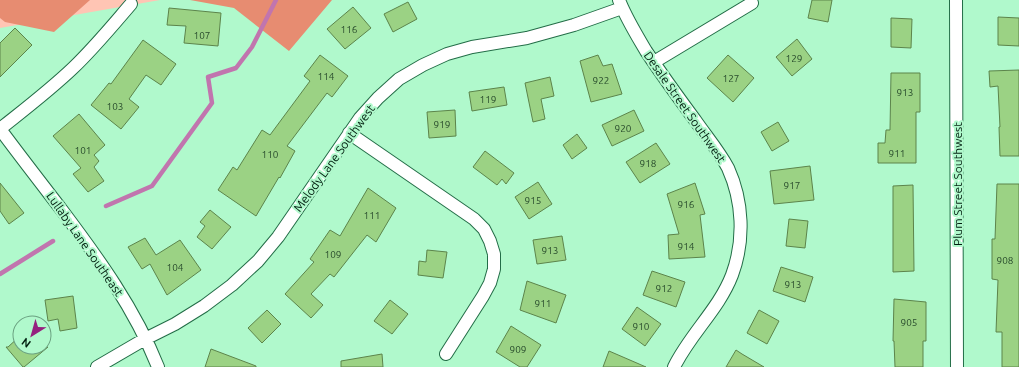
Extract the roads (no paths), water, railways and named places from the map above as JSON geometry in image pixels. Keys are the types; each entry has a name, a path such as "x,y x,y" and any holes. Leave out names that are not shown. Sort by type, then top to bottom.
{"street":[{"name":"Plum Street Southwest","path":"956,0 957,367"},
{"path":"654,62 752,3"},
{"path":"0,129 38,100 73,68 131,4"},
{"name":"Desale Street Southwest","path":"620,4 632,28 654,62 721,157 736,188 740,210 741,233 738,254 732,275 723,295 674,367"},
{"name":"Melody Lane Southwest","path":"97,367 145,339 175,324 204,306 232,285 258,261 278,237 348,133 378,98 399,79 423,65 447,54 472,47 527,38 574,25 620,4"},
{"name":"Lullaby Lane Southeast","path":"0,129 101,263 122,296 158,367"},
{"path":"348,133 474,218 484,229 490,241 494,254 494,269 490,283 484,296 446,354"}],"waterway":[{"path":"106,206 152,186 212,103 208,77 236,68 252,47 276,0"},
{"path":"0,274 53,241"}]}
